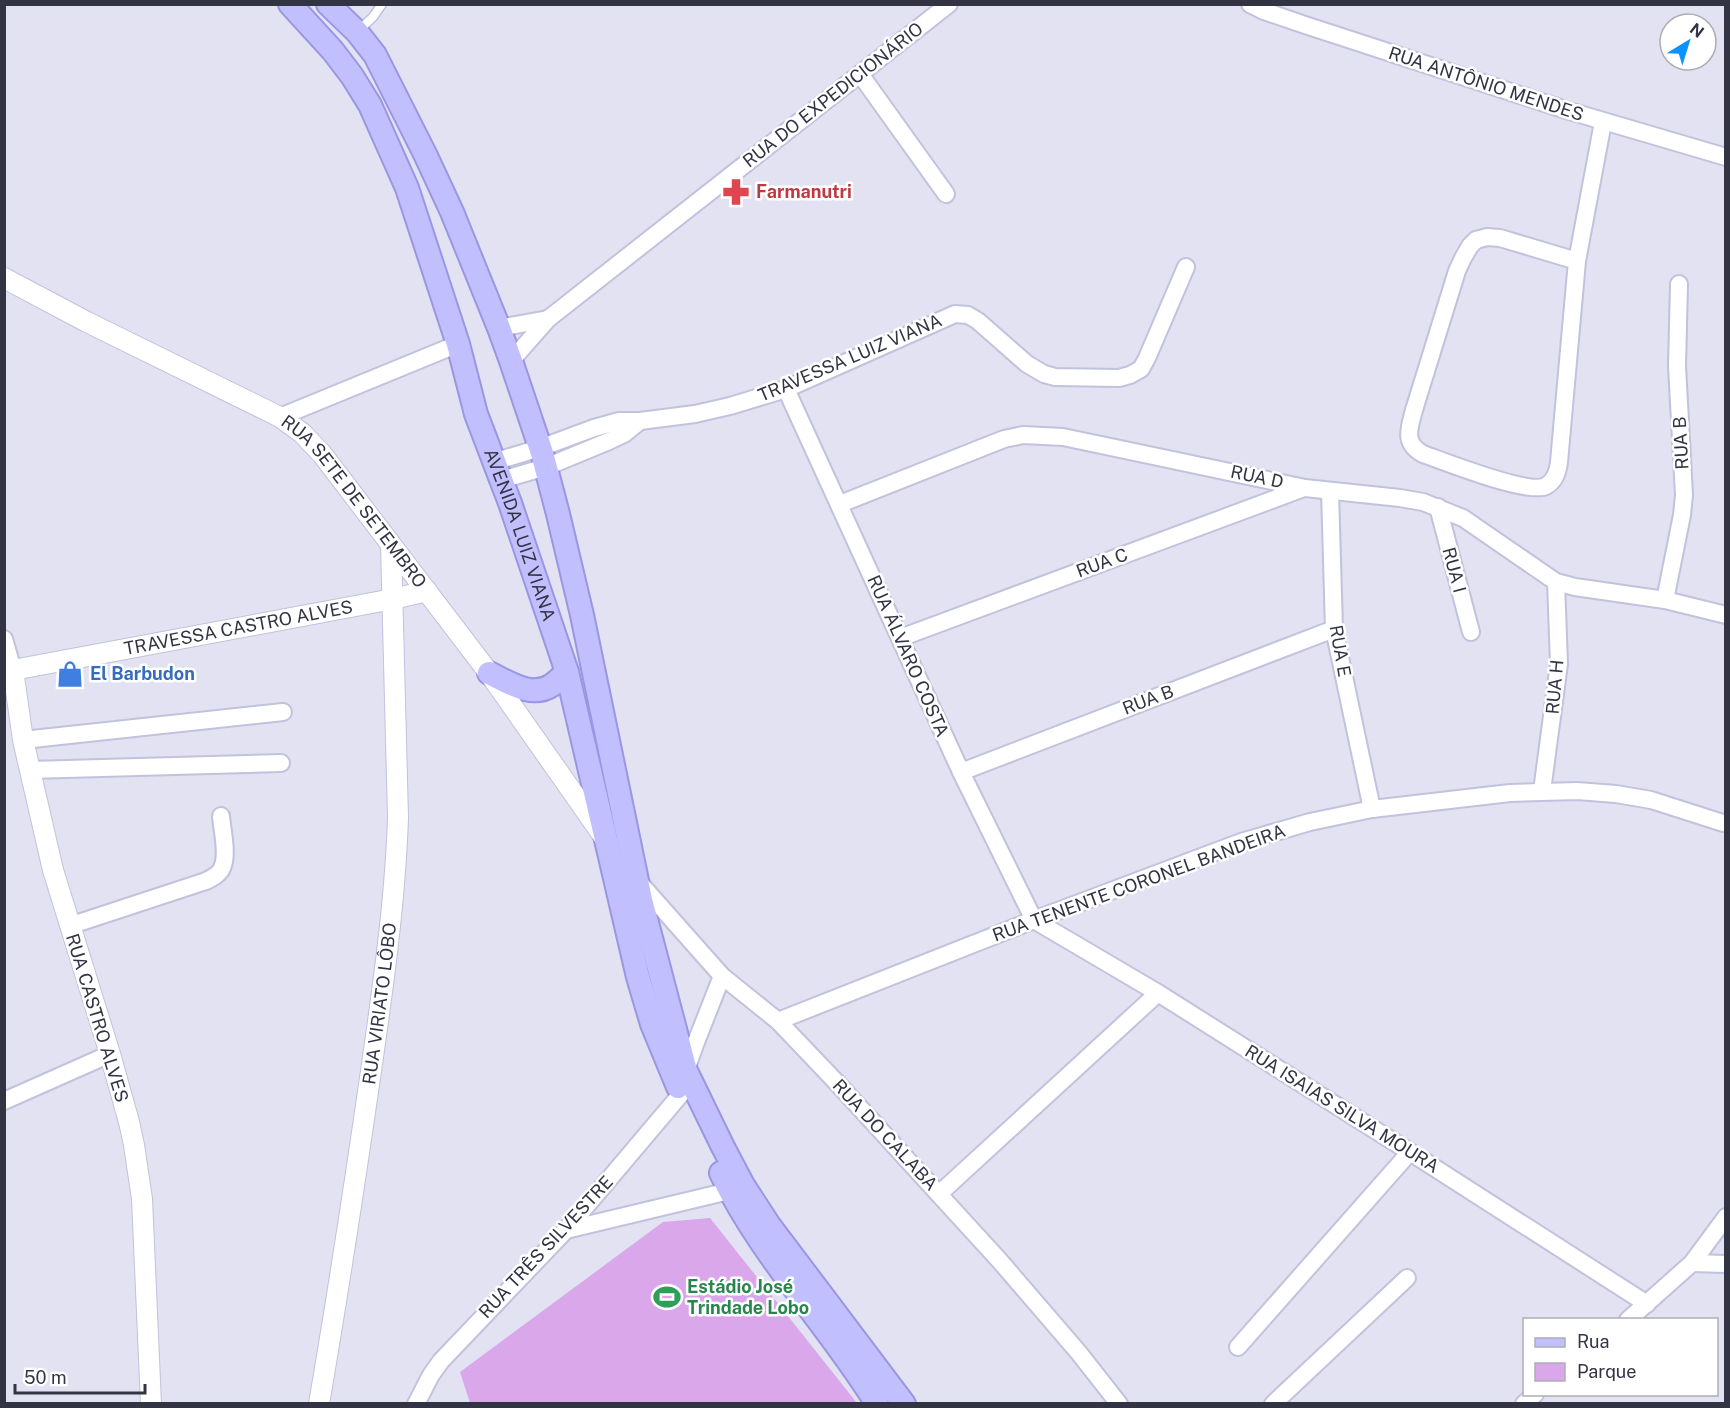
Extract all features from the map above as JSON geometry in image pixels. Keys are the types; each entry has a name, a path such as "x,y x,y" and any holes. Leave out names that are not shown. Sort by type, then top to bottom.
{"main road":[{"name":"AVENIDA LUIZ VIANA","path":"290,4 333,51 352,76 370,105 407,188 458,344 474,407 510,503 567,672 641,987 652,1024 681,1094 729,1191 767,1251 877,1404"},
{"name":"AVENIDA LUIZ VIANA","path":"328,4 357,32 375,55 452,212 511,361 543,458 582,615 637,879 686,1071 723,1147 769,1225 904,1404"},
{"path":"333,51 357,32"},
{"path":"489,673 518,686 537,691 553,684 567,672"}],"street":[{"name":"RUA DO EXPEDICIONÁRIO","path":"511,361 548,319 949,4"},
{"name":"RUA ANTÔNIO MENDES","path":"1250,4 1305,26 1603,122 1725,157"},
{"path":"860,74 946,194"},
{"path":"1577,261 1500,238 1487,237 1476,240 1470,246 1457,272 1414,410 1409,432 1410,442 1415,450 1527,488 1540,488 1548,485 1555,478 1559,462 1577,261 1603,122"},
{"name":"TRAVESSA LUIZ VIANA","path":"497,471 617,438 640,421 695,414 786,389 955,314 968,315 1027,364 1044,374 1055,377 1119,378 1130,375 1141,369 1147,358 1186,267"},
{"name":"RUA SETE DE SETEMBRO","path":"4,278 87,322 280,417 302,433 322,454 489,673 605,840"},
{"name":"RUA B","path":"1665,600 1684,495 1677,366 1679,284"},
{"name":"RUA DO EXPEDICIONÁRIO","path":"499,328 548,319"},
{"path":"280,417 458,344"},
{"name":"RUA ÁLVARO COSTA","path":"786,389 961,772 1034,920"},
{"name":"RUA D","path":"840,504 1004,439 1023,435 1063,437 1305,488 1400,498 1438,507 1470,522 1556,582 1665,600 1725,615"},
{"name":"RUA C","path":"900,638 1305,488"},
{"name":"RUA E","path":"1330,491 1334,629 1372,809"},
{"name":"RUA I","path":"1438,507 1471,632"},
{"name":"RUA VIRIATO LÔBO","path":"319,1404 356,1177 381,999 396,863 398,818 391,545"},
{"name":"RUA H","path":"1542,791 1559,664 1556,582"},
{"name":"TRAVESSA CASTRO ALVES","path":"13,670 427,591"},
{"name":"RUA B","path":"961,772 1334,629"},
{"name":"RUA CASTRO ALVES","path":"4,639 13,670 23,740 52,870 110,1054 129,1122 139,1172 151,1404"},
{"path":"23,740 283,712"},
{"path":"30,770 281,764"},
{"name":"RUA TENENTE CORONEL BANDEIRA","path":"778,1021 1034,920 1241,842 1310,822 1372,809 1463,797 1542,791 1595,792 1651,800 1725,825"},
{"path":"69,926 206,881 215,876 220,872 224,859 221,816"},
{"name":"RUA DO CALABA","path":"637,879 722,976 778,1021 939,1194 1044,1312 1119,1404"},
{"name":"RUA ISAIAS SILVA MOURA","path":"1034,920 1158,993 1647,1304"},
{"path":"686,1071 722,976"},
{"path":"939,1194 1158,993"},
{"path":"4,1101 110,1054"},
{"name":"RUA TRÊS SILVESTRE","path":"416,1404 441,1361 566,1230 681,1094"},
{"path":"1238,1347 1410,1152"},
{"path":"566,1230 729,1191"},
{"path":"1630,1318 1692,1263 1725,1217"},
{"path":"1692,1263 1725,1264"},
{"path":"1272,1404 1407,1278"}],"lane":[{"path":"357,32 373,17 382,4"}],"path":[{"path":"1725,262 1725,276"}],"green space":[{"name":"Estádio José Trindade Lobo","path":"710,1218 857,1403 470,1403 460,1372 663,1222"}],"place":[{"name":"Farmanutri","path":"736,192"},
{"name":"El Barbudon","path":"70,674"},
{"name":"Estádio José Trindade Lobo","path":"667,1297"}]}
